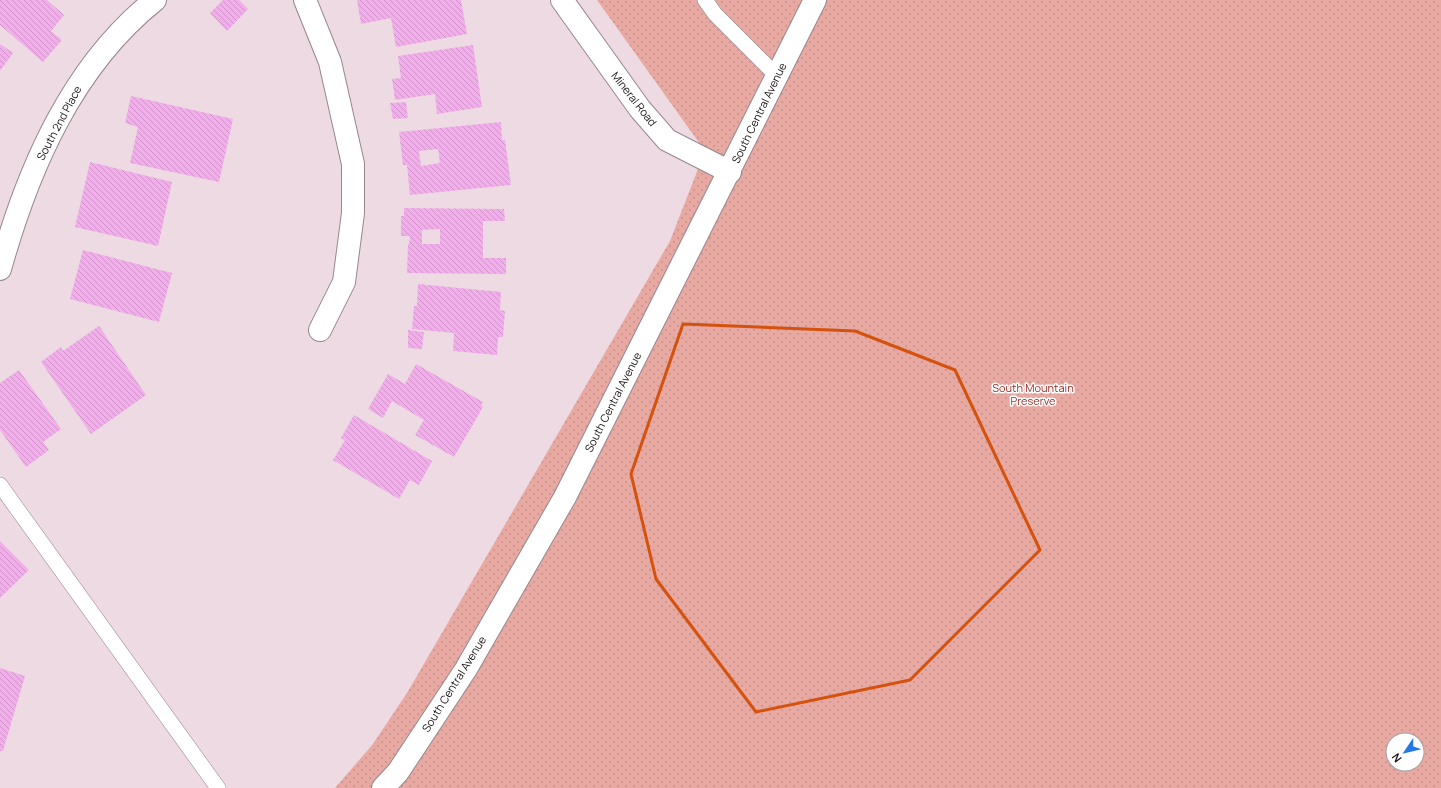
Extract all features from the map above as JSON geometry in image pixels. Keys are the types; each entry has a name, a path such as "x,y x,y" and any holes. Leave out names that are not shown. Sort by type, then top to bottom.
{"street":[{"name":"South 2nd Place","path":"0,269 10,231 35,169 55,126 77,86 109,44 155,0"},
{"path":"305,0 330,62 353,164 353,213 344,282 320,330"},
{"name":"Mineral Road","path":"562,0 640,109 667,140 730,172"},
{"name":"South Central Avenue","path":"383,788 398,772 466,669 565,497 730,172 815,0"}],"lane":[{"path":"705,0 715,14 777,76"},
{"path":"0,485 218,788"}],"highlighted area":[{"path":"683,324 855,331 955,370 1040,550 910,680 756,712 656,579 631,474"}],"green space":[{"name":"South Mountain Preserve","path":"597,0 1441,0 1441,788 335,788 373,744 407,693 670,241 705,151"}],"building":[{"path":"0,0 47,0 64,15 51,31 62,40 43,62 0,25"},
{"path":"223,0 239,0 248,9 227,31 210,13"},
{"path":"357,0 461,0 467,34 396,47 391,18 361,24"},
{"path":"0,44 13,53 0,71"},
{"path":"473,45 482,107 437,114 435,94 395,100 392,79 401,78 398,56"},
{"path":"131,96 233,119 219,182 130,163 138,127 125,123"},
{"path":"406,102 408,118 393,119 390,103"},
{"path":"501,122 502,140 505,140 511,185 410,195 407,165 403,165 399,132","holes":["438,149 440,163 421,166 419,151"]},
{"path":"90,162 172,182 158,246 75,227"},
{"path":"404,208 504,209 505,221 483,221 483,258 506,258 506,274 407,273 408,244 410,236 401,236 401,216 404,216","holes":["440,229 440,244 422,244 422,230"]},
{"path":"83,250 172,273 159,322 70,299"},
{"path":"418,284 501,292 500,310 505,311 503,337 498,337 497,355 453,351 454,333 412,329 414,306 417,306"},
{"path":"99,326 146,395 91,434 41,362 61,347 63,351"},
{"path":"408,330 424,332 422,349 408,348"},
{"path":"416,364 483,402 481,405 483,407 454,457 415,435 424,420 392,401 383,418 368,409 388,374 405,384"},
{"path":"19,370 61,429 43,442 49,450 26,467 0,430 0,383"},
{"path":"354,415 432,461 419,485 410,480 399,499 333,460 345,440 341,438"},
{"path":"0,541 29,570 0,598"},
{"path":"0,668 25,676 3,751 0,751"}]}
